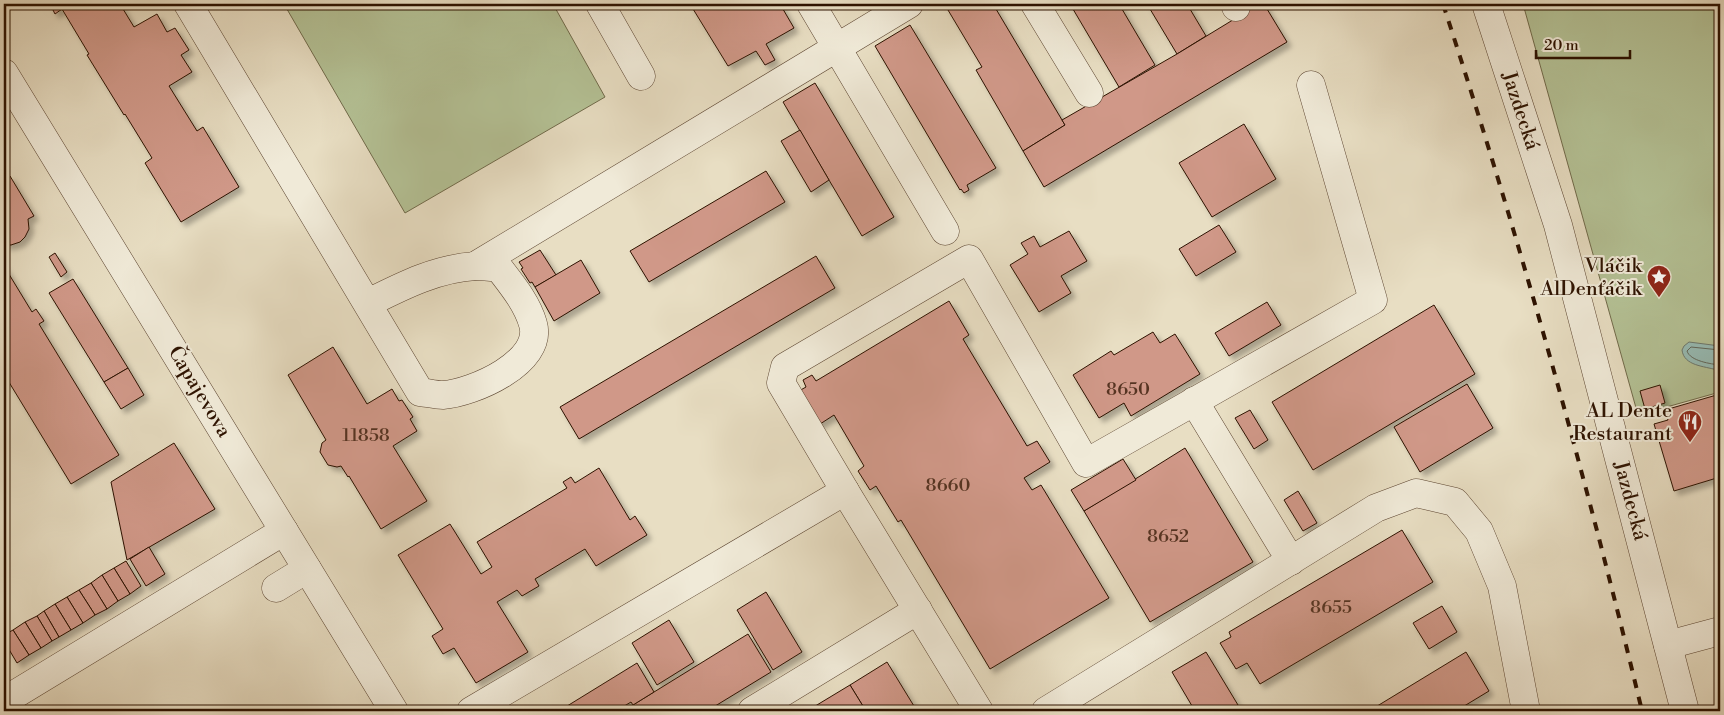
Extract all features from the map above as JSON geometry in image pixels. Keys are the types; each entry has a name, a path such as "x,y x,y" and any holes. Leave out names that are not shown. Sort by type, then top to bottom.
{"street":[{"path":"188,4 420,392 444,395 494,379 518,364 533,344 533,325 520,296 499,268 475,266 431,275 405,285 368,304"},
{"path":"600,4 641,76"},
{"path":"811,4 945,231"},
{"path":"475,266 909,4"},
{"path":"1035,4 1089,93"},
{"name":"Jazdecká","path":"1486,4 1558,225 1685,711"},
{"name":"Čapajevova","path":"4,73 394,711"},
{"path":"979,711 781,383 785,367 969,259 1086,463 1373,300 1311,84"},
{"path":"1194,401 1291,561"},
{"path":"471,711 845,490"},
{"path":"1046,711 1082,702 1291,561 1376,508 1416,494 1455,502 1479,531 1502,586 1526,711"},
{"path":"4,701 284,531"},
{"path":"276,588 307,569"},
{"path":"752,711 918,610"},
{"path":"1668,645 1720,631"}],"green space":[{"path":"284,4 553,4 605,97 405,213"},
{"path":"1523,4 1720,4 1720,392 1638,415"}],"water":[{"path":"1689,342 1720,346 1720,370 1695,364 1686,359 1682,350"}],"building":[{"path":"50,4 120,4 134,27 157,14 167,32 175,28 189,50 181,55 192,72 169,86 197,131 203,127 239,187 181,222 145,163 152,158 87,55 89,54 62,9 55,14"},
{"path":"690,4 780,4 794,28 766,44 775,60 765,65 756,51 728,66"},
{"path":"993,4 1065,125 1023,151 976,70 982,67 945,5"},
{"path":"1070,4 1119,4 1155,65 1119,87"},
{"path":"1147,4 1187,4 1206,36 1177,54"},
{"path":"1259,4 1264,4 1287,42 1044,187 1023,151 1065,125 1062,120"},
{"path":"910,25 996,168 967,185 969,190 964,193 960,190 875,46"},
{"path":"815,83 894,217 862,236 783,102"},
{"path":"1244,124 1276,179 1212,217 1179,163"},
{"path":"800,130 829,180 811,192 781,141"},
{"path":"766,171 785,202 649,282 630,251"},
{"path":"10,176 34,216 28,219 29,229 20,242 4,245 4,179"},
{"path":"1219,225 1236,252 1196,276 1179,249"},
{"path":"1069,231 1087,261 1061,276 1071,293 1039,312 1010,265 1028,254 1021,243 1034,236 1040,247"},
{"path":"540,250 556,275 535,287 521,269 523,268 519,262"},
{"path":"55,253 67,272 61,277 49,257"},
{"path":"816,256 835,288 579,439 560,407"},
{"path":"581,260 600,293 554,321 535,287"},
{"path":"4,266 32,312 36,309 44,321 39,324 119,455 71,484 4,374"},
{"path":"73,279 128,368 104,382 49,293"},
{"path":"949,301 969,335 963,339 1027,446 1037,441 1050,462 1024,478 1032,490 1041,485 1109,598 990,669 901,520 898,522 876,486 870,490 858,471 864,466 834,415 817,426 797,392 806,387 803,380 812,375 816,381"},
{"path":"1267,302 1281,325 1229,356 1215,333"},
{"path":"1434,305 1475,374 1313,470 1272,402"},
{"path":"1153,332 1160,343 1175,334 1200,374 1131,416 1124,403 1099,418 1073,375 1111,351 1114,355"},
{"path":"333,347 367,404 392,389 399,401 402,400 413,417 410,419 417,431 393,446 427,501 381,529 349,476 341,466 328,465 320,452 322,443 326,440 288,375"},
{"path":"128,368 144,395 121,409 104,382"},
{"path":"1467,384 1493,428 1420,472 1394,427"},
{"path":"1660,385 1665,403 1645,409 1640,391"},
{"name":"AL Dente Restaurant","path":"1720,394 1720,477 1674,491 1654,424 1668,420 1665,410"},
{"path":"1250,410 1268,440 1254,449 1235,418"},
{"path":"174,443 215,509 127,560 111,482"},
{"path":"1185,448 1253,562 1150,622 1084,511"},
{"path":"1123,459 1136,480 1084,511 1071,490"},
{"path":"599,468 630,520 635,516 647,535 596,566 585,549 535,579 539,586 522,596 517,590 497,602 528,652 476,683 454,648 443,654 432,636 443,629 398,555 450,524 481,574 492,567 477,542 567,488 563,482 571,477 575,483"},
{"path":"1298,491 1317,523 1303,531 1284,500"},
{"path":"1402,530 1433,582 1260,684 1247,663 1236,669 1220,643 1231,637 1229,632"},
{"path":"149,547 165,574 146,586 130,559"},
{"path":"126,561 141,586 130,594 114,568"},
{"path":"114,568 130,594 118,601 102,575"},
{"path":"102,575 118,601 107,609 91,583"},
{"path":"91,583 107,609 95,615 79,590"},
{"path":"79,590 95,615 83,623 67,597"},
{"path":"766,592 802,652 773,670 737,610"},
{"path":"67,597 83,623 71,630 55,604"},
{"path":"55,604 71,630 59,637 44,611"},
{"path":"1442,606 1457,632 1429,649 1413,623"},
{"path":"44,611 59,637 52,641 37,616"},
{"path":"37,616 52,641 41,648 25,622"},
{"path":"669,620 694,662 657,685 632,643"},
{"path":"25,622 41,648 29,655 13,630"},
{"path":"13,630 29,655 17,663 4,641 4,635"},
{"path":"748,634 771,672 707,711 637,711 633,705"},
{"path":"1206,652 1241,710 1195,711 1172,672"},
{"path":"1466,652 1489,691 1456,711 1369,711"},
{"path":"887,662 917,711 866,711 850,685"},
{"path":"637,663 654,692 633,705 631,702 616,711 559,711"},
{"path":"850,685 866,711 807,711"}],"railway":[{"path":"1443,4 1498,179 1550,356 1598,533 1642,711"}],"place":[{"name":"Vláčik AlDenťáčik","path":"1659,298"},
{"name":"AL Dente Restaurant","path":"1690,443"}]}
